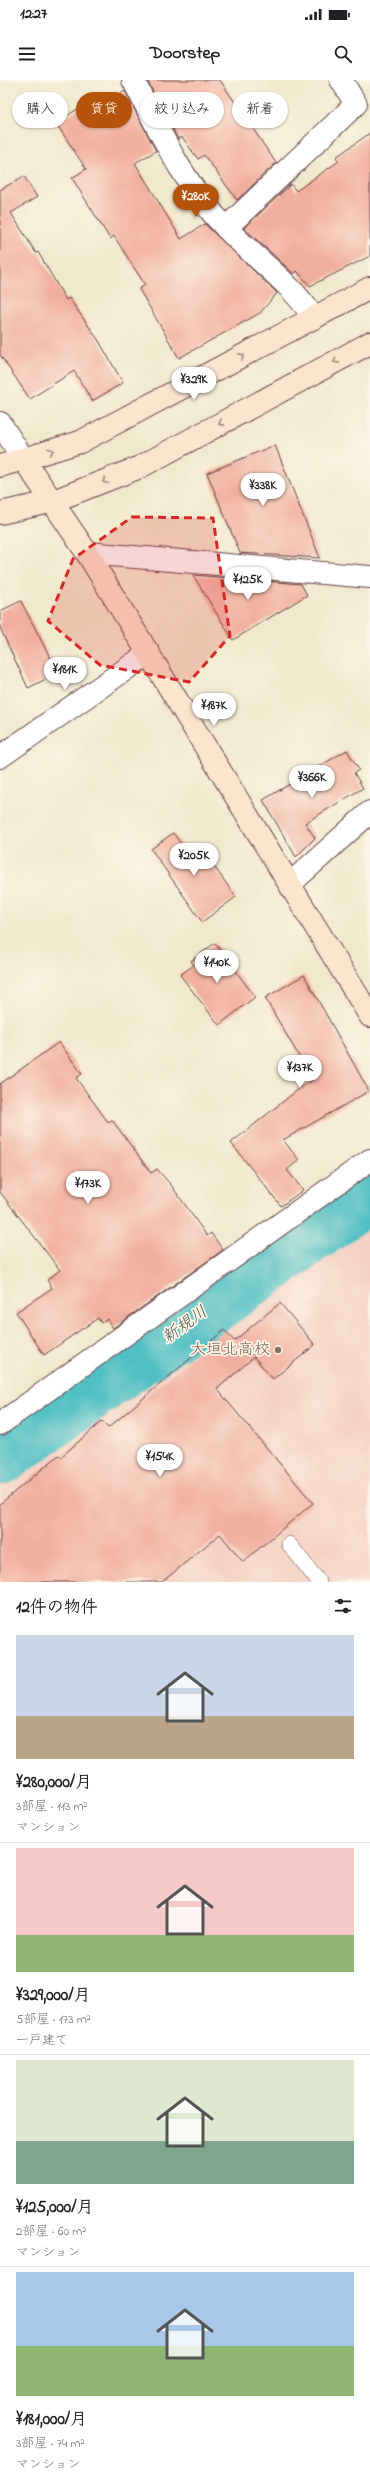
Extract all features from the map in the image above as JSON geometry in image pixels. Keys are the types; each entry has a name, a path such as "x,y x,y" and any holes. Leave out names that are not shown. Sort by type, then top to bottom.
{"main road":[{"path":"0,466 80,442 370,288"},
{"path":"0,512 51,502 140,467 370,343"},
{"path":"24,460 51,502 87,553 291,883 370,1016"}],"street":[{"path":"133,80 178,168 226,228 301,298 314,318"},
{"path":"226,228 356,104 341,80"},
{"path":"0,423 24,460"},
{"path":"87,553 370,577"},
{"path":"0,757 149,653"},
{"path":"291,883 370,812"},
{"path":"0,1424 370,1160"}],"lane":[{"path":"289,1544 319,1582"}],"highlighted area":[{"path":"132,517 213,518 230,636 189,682 100,665 48,621 73,559"}],"shaded area":[{"name":"大垣北高校","path":"370,1221 370,1582 0,1582 0,1479"}],"building":[{"path":"147,80 220,80 232,98 232,128 252,128 276,163 237,200 204,155 198,159 182,137 178,139 172,128 224,128 224,92 153,92"},
{"path":"132,105 140,120 140,128 144,128 156,151 135,163 181,239 205,224 277,293 260,313 179,358 139,289 145,285 114,236 110,239 72,178 86,169 59,128 68,128 68,115 76,110 76,128 132,128"},
{"path":"370,133 370,256 310,286 297,271 294,274 244,228 291,184 296,191 339,161 336,157"},
{"path":"24,176 37,197 11,213 36,253 38,252 66,300 69,298 99,341 123,383 92,401 74,371 30,399 0,355 0,190"},
{"path":"275,445 320,558 240,553 207,473"},
{"path":"193,575 301,584 307,595 233,640"},
{"path":"21,601 58,673 28,688 0,628 0,611"},
{"path":"347,750 359,770 354,773 363,788 305,823 315,838 296,857 263,800"},
{"path":"173,833 190,856 201,848 236,897 202,922 151,849"},
{"path":"215,943 255,997 219,1025 180,975 194,965 191,961"},
{"path":"304,975 369,1091 283,1140 299,1160 287,1170 303,1190 281,1206 231,1143 300,1088 313,1080 265,998"},
{"path":"59,1042 82,1074 76,1078 108,1122 112,1120 151,1173 157,1169 171,1185 207,1236 211,1233 223,1250 113,1328 107,1319 101,1323 98,1318 44,1355 16,1312 52,1288 47,1280 60,1270 0,1192 0,1084"},
{"path":"280,1303 315,1345 273,1379 254,1357 217,1389 313,1503 243,1562 220,1534 162,1582 0,1582 0,1504 59,1455 61,1457 102,1421 108,1428 224,1330 234,1341"}],"waterway":[{"name":"新規川","path":"0,1457 370,1193"}],"place":[{"name":"大垣北高校","path":"278,1350"}]}
